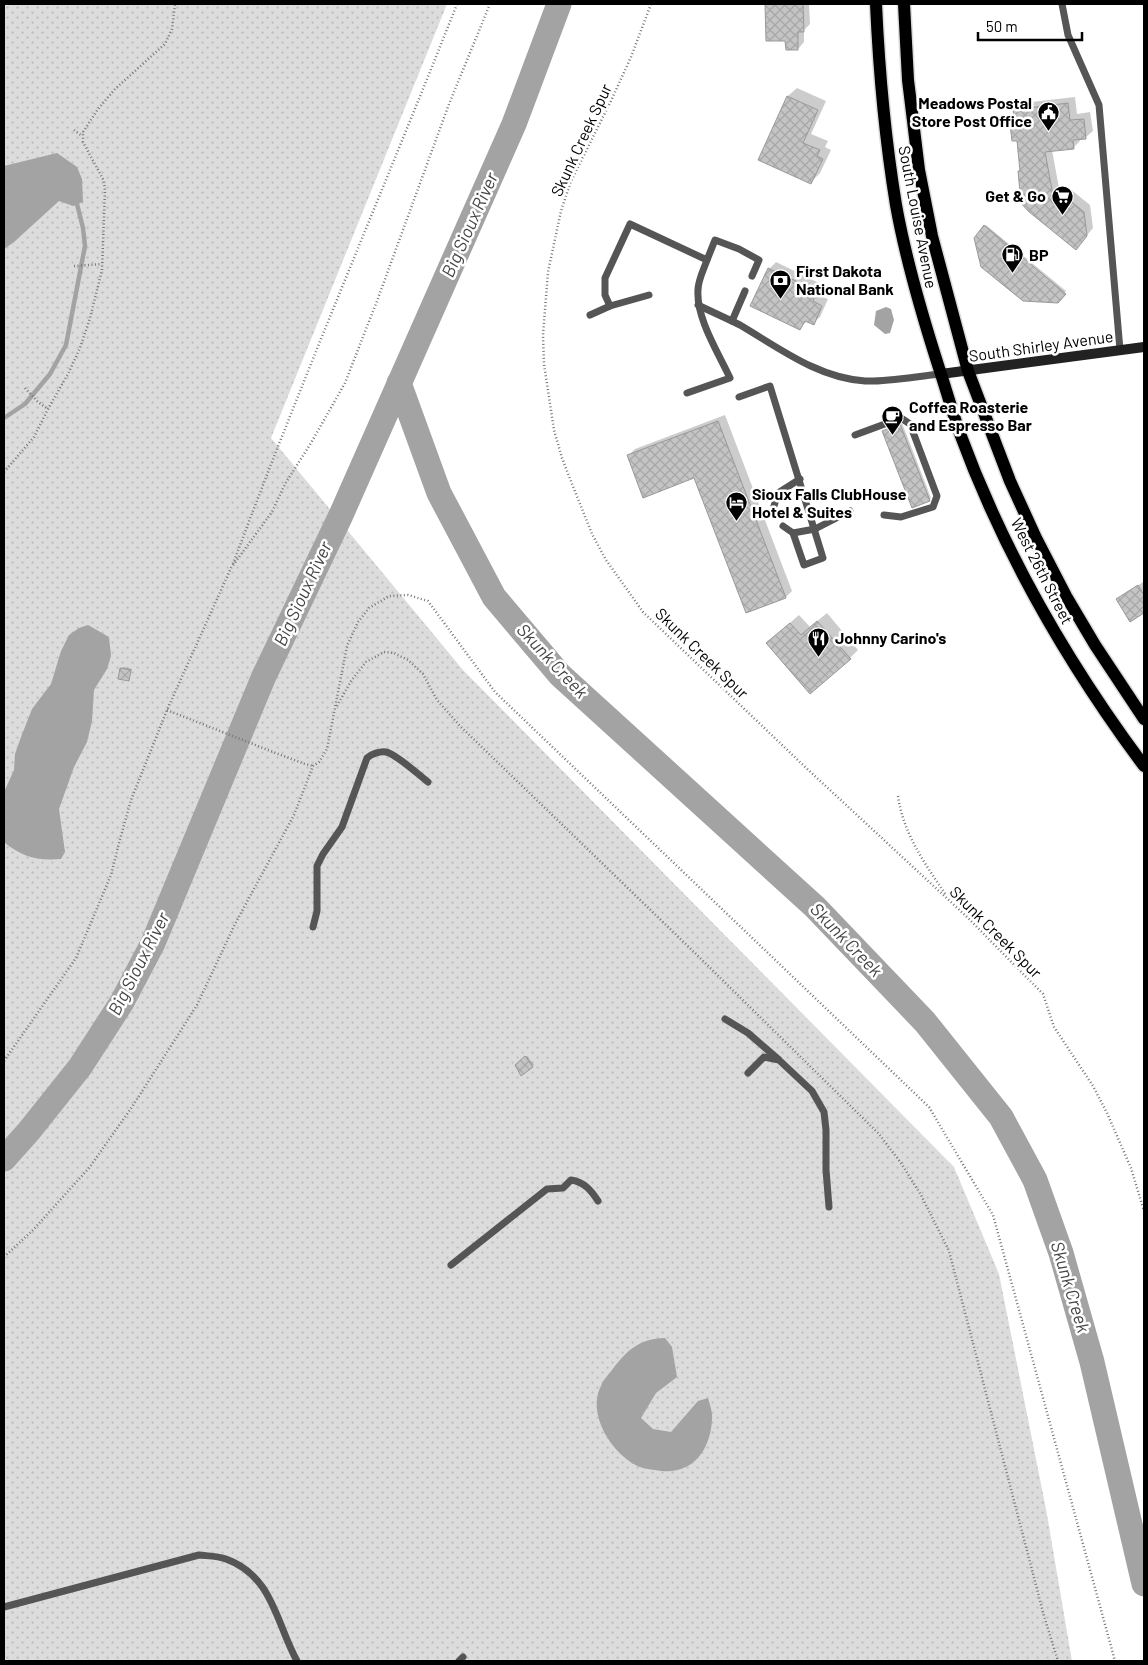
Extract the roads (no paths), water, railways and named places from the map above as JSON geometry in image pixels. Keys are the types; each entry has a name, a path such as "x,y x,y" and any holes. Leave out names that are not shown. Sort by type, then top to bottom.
{"main road":[{"name":"South Louise Avenue","path":"876,4 880,82 897,207 920,309 941,374"},
{"name":"South Louise Avenue","path":"904,4 908,80 919,170 934,245 968,371"},
{"name":"West 26th Street","path":"968,371 1010,481 1036,538 1066,596 1095,645 1144,719"},
{"name":"West 26th Street","path":"941,374 960,432 984,492 1041,609 1102,709 1144,766"}],"street":[{"name":"South Shirley Avenue","path":"941,374 1144,347"}],"lane":[{"path":"1062,4 1068,35 1099,105 1120,350"},
{"path":"610,306 605,295 604,278 630,224 707,260"},
{"path":"687,393 730,378 698,305 698,288 715,240 740,249 759,260 752,276"},
{"path":"732,321 745,291"},
{"path":"590,316 610,306 649,295"},
{"path":"698,305 732,321 795,358 824,372 866,381 941,374"},
{"path":"739,397 770,386 823,558 804,564 793,534 783,526"},
{"path":"855,435 901,418 910,424 937,496 933,507 901,517 884,516"},
{"path":"774,506 778,493 800,480"},
{"path":"793,534 815,529 850,511"},
{"path":"313,927 317,911 317,866 342,827 367,758 372,754 385,752 428,782"},
{"path":"725,1019 748,1033 779,1060 812,1091 824,1112 829,1207"},
{"path":"748,1073 764,1057 779,1060"},
{"path":"451,1265 548,1190 562,1188 571,1180 578,1181 591,1190 598,1201"},
{"path":"4,1607 199,1555 224,1558 244,1567 257,1578 273,1605 290,1649 297,1661"}],"waterway":[{"name":"Big Sioux River","path":"4,1159 80,1067 122,1002 153,943 264,676 341,515 514,124 559,4"},
{"path":"4,418 25,404 50,374 66,345 85,246 77,204"},
{"name":"Skunk Creek","path":"399,383 439,493 494,597 560,675 815,907 925,1022 1001,1117 1035,1180 1061,1253 1092,1362 1144,1584"}],"place":[{"name":"Meadows Postal Store Post Office","path":"1048,131"},
{"name":"Get & Go","path":"1062,215"},
{"name":"BP","path":"1013,274"},
{"name":"First Dakota National Bank","path":"780,299"},
{"name":"Coffea Roasterie and Espresso Bar","path":"893,435"},
{"name":"Sioux Falls ClubHouse Hotel & Suites","path":"736,522"},
{"name":"Johnny Carino's","path":"819,657"}]}
